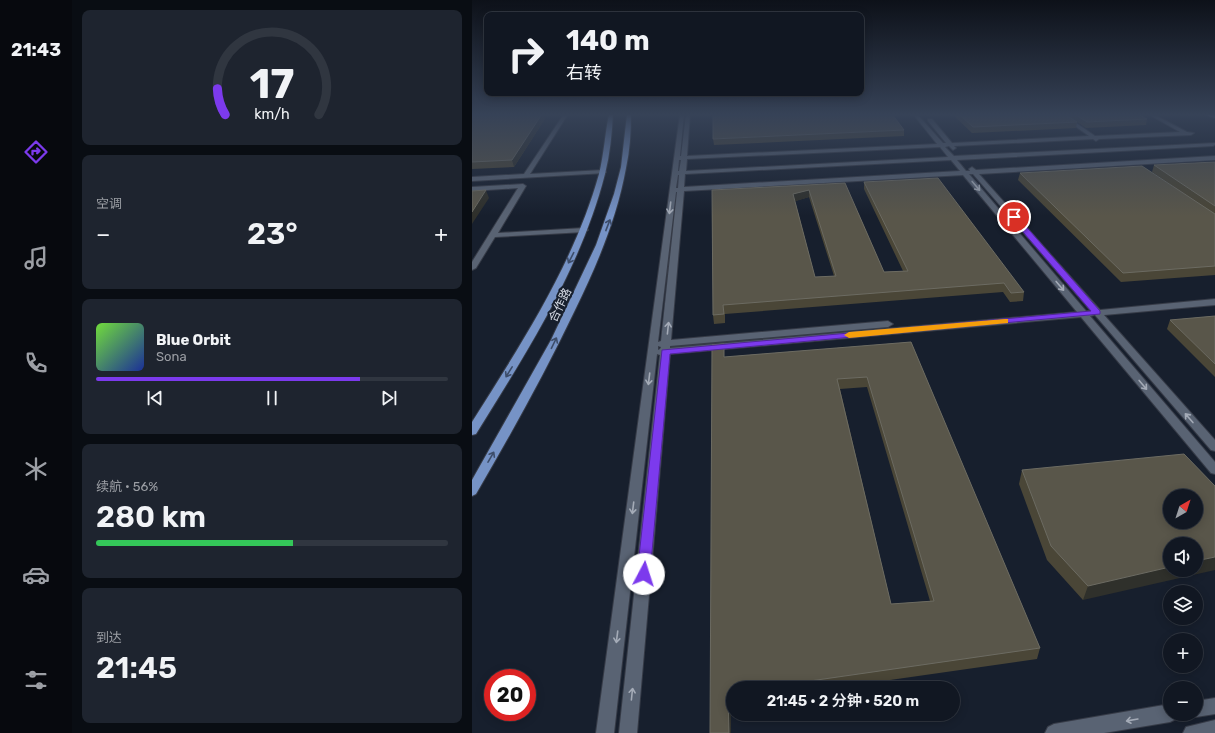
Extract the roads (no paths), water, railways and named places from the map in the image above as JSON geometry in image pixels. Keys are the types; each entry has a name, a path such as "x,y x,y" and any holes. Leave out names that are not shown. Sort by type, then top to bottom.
{"main road":[{"name":"合作路","path":"472,431 519,356 584,230 602,172 606,148"},
{"name":"合作路","path":"472,491 543,367 588,276 610,219 623,171 627,148"}],"lane":[{"path":"526,176 544,148"},
{"path":"605,733 653,349 677,188 680,148"},
{"path":"680,157 682,148"},
{"path":"680,157 859,148"},
{"path":"949,148 1081,311 1215,470"},
{"path":"679,172 1106,148"},
{"path":"1110,148 1144,172"},
{"path":"677,188 1215,157"},
{"path":"968,171 1095,310 1215,447"},
{"path":"472,179 602,172"},
{"path":"472,189 523,186 472,268"},
{"path":"628,733 666,348 677,188"},
{"path":"492,235 584,230"},
{"path":"1095,310 1215,296"},
{"path":"653,349 1081,311 1215,302"},
{"path":"1203,708 1215,706"},
{"path":"1054,733 1163,715"},
{"path":"1192,733 1215,729"}]}
